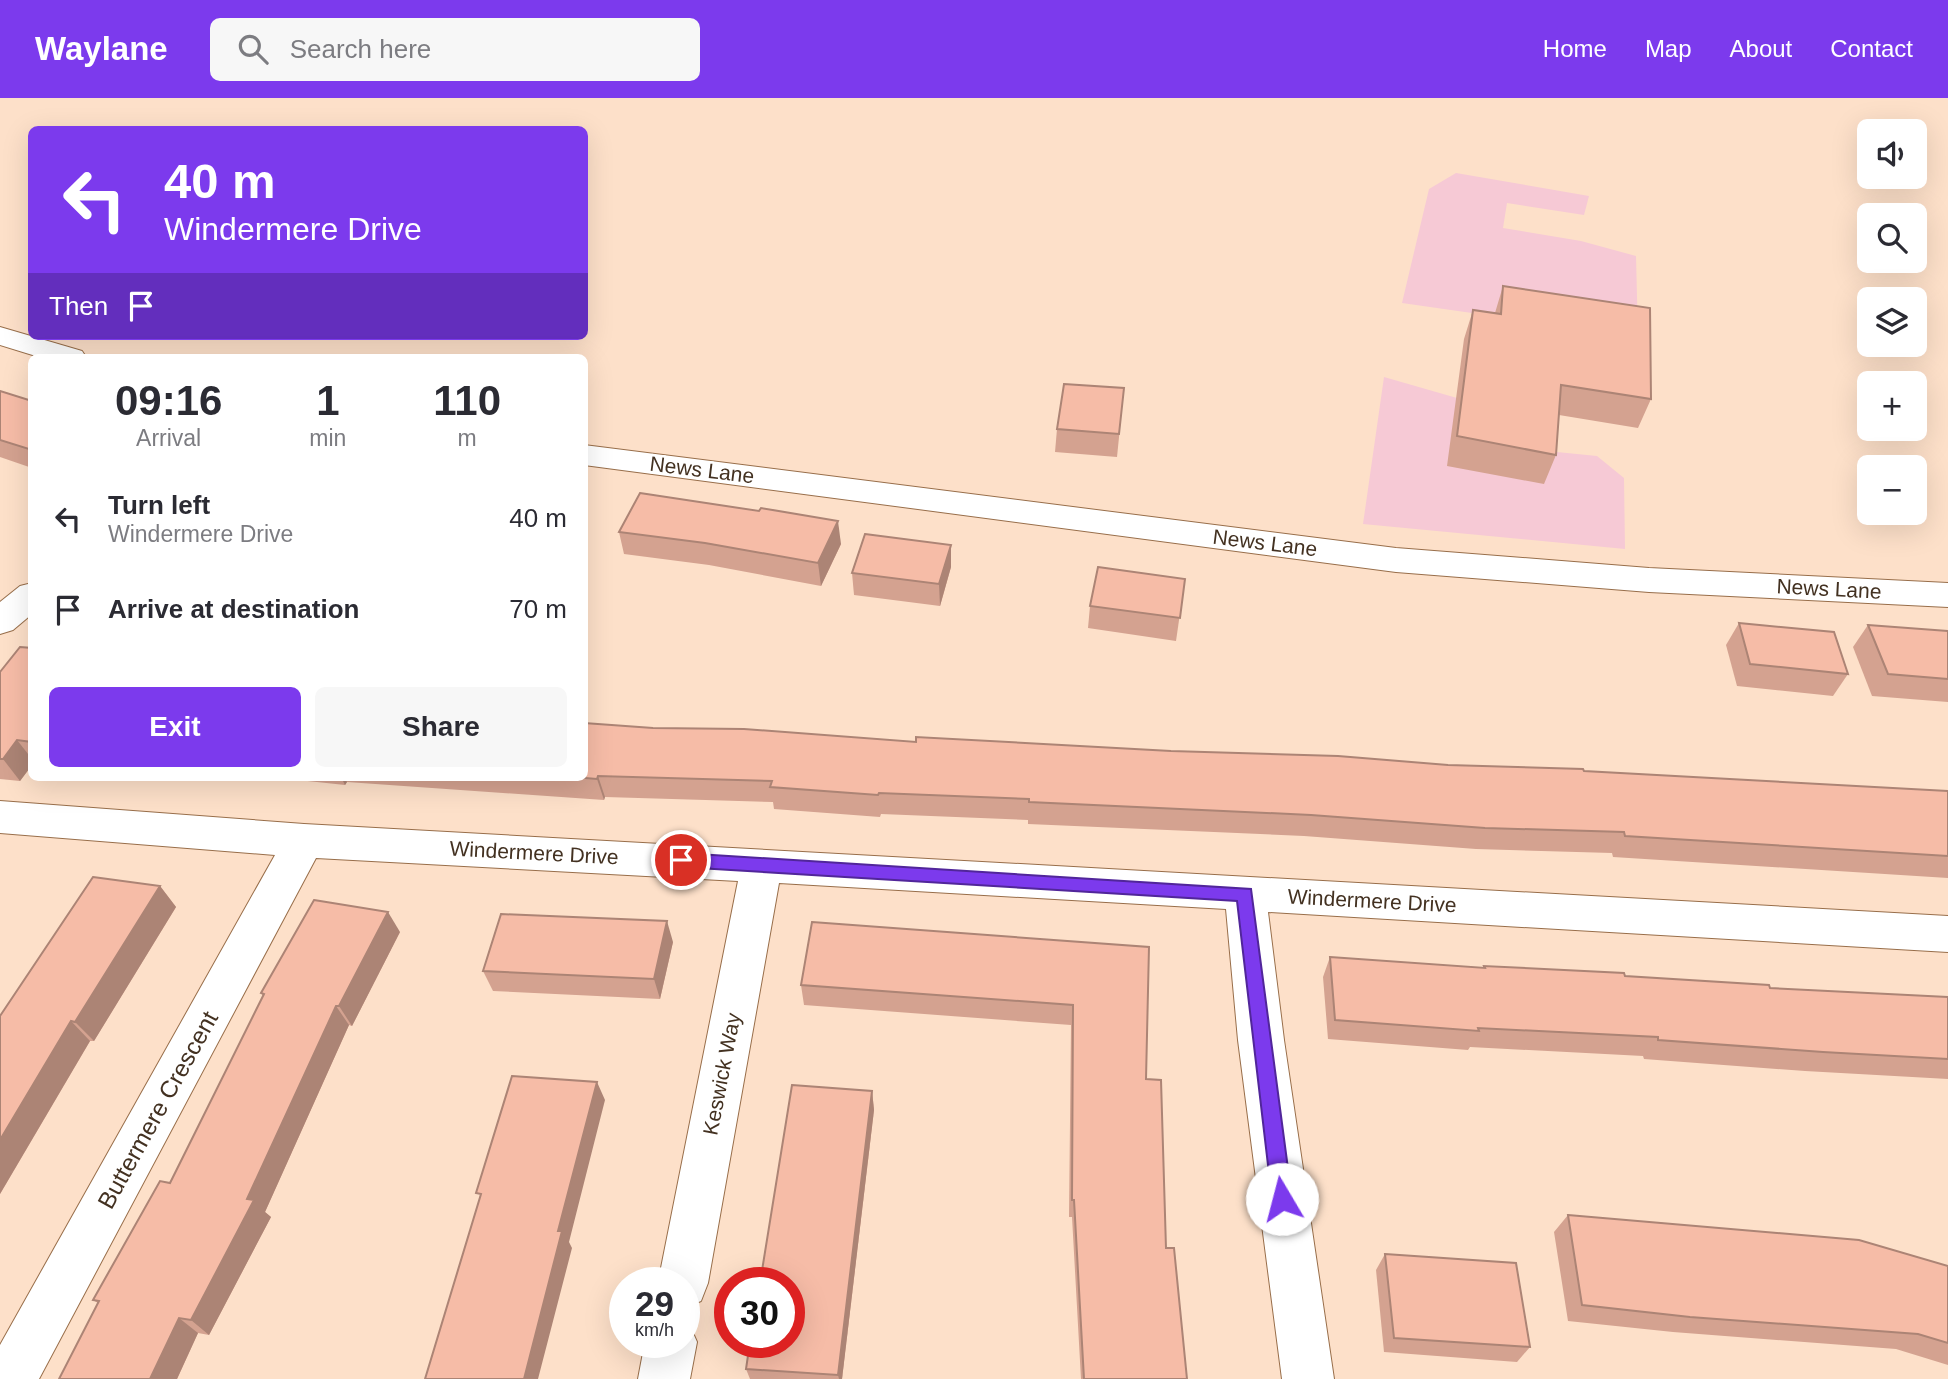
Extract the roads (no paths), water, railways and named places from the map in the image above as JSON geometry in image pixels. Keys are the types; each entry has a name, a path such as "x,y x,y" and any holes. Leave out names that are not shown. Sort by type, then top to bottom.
{"street":[{"path":"0,335 61,354"},
{"name":"News Lane","path":"588,456 1396,560 1650,580 1948,595"},
{"path":"0,621 28,598"},
{"name":"Windermere Drive","path":"0,817 304,841 762,864 1948,933"},
{"name":"Buttermere Crescent","path":"10,1379 304,841"},
{"name":"Keswick Way","path":"685,1267 762,864"},
{"path":"1245,894 1261,1040 1308,1379"},
{"path":"664,1379 668,1358"}]}
